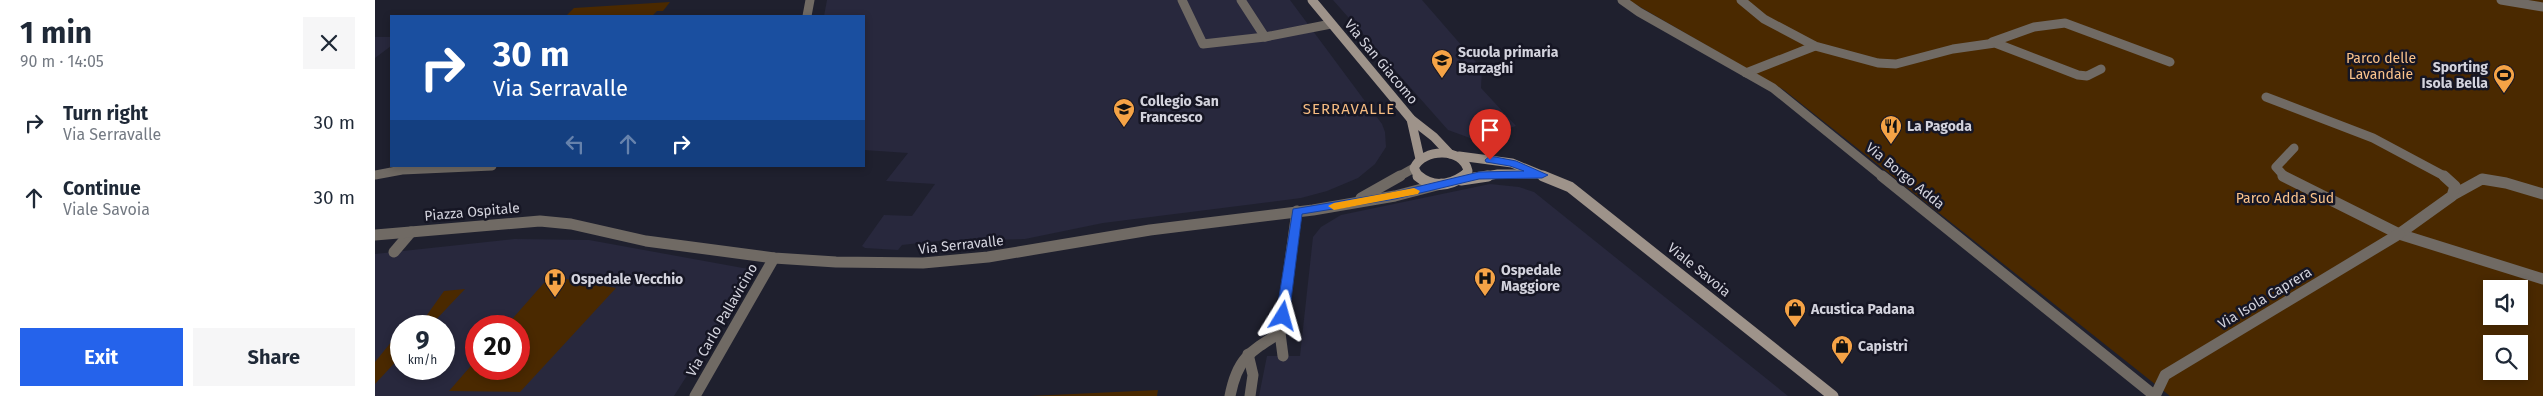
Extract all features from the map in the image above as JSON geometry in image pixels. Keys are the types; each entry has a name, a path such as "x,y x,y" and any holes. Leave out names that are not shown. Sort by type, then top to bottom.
{"street":[{"path":"807,15 810,0"},
{"path":"1181,0 1203,44 1265,37 1331,24"},
{"path":"1241,0 1265,37"},
{"name":"Via San Giacomo","path":"1312,0 1411,119 1455,155"},
{"name":"Via Borgo Adda","path":"1622,0 1639,12 1773,88 2155,396"},
{"path":"1741,0 1764,19 1815,46 1888,64 1987,43 2041,24 2060,22 2076,26 2171,62"},
{"path":"2501,0 2543,8"},
{"path":"1987,43 2011,47 2078,75 2087,76 2101,69"},
{"path":"1746,73 1815,46"},
{"path":"2266,97 2373,138 2438,172 2455,186 2456,191 2452,196"},
{"name":"Via San Giacomo","path":"1411,119 1421,159"},
{"path":"2294,148 2276,167 2280,174 2399,234 2543,279"},
{"name":"Viale Savoia","path":"1421,159 1434,154 1512,163 1570,187 1833,396"},
{"path":"1455,155 1468,166 1468,171 1459,180"},
{"path":"1421,159 1414,168 1419,177 1425,181 1441,184"},
{"path":"375,175 401,170 468,167"},
{"name":"Via Serravalle","path":"1353,202 1414,168"},
{"name":"Viale Savoia","path":"1441,184 1497,174 1542,175"},
{"name":"Via Isola Caprera","path":"2155,396 2165,375 2399,234 2452,196 2482,179 2506,183 2543,194"},
{"name":"Via Serravalle","path":"571,224 646,240 774,258 880,263 962,260 1150,230 1395,196 1441,184"},
{"path":"1283,356 1280,333 1297,211"},
{"name":"Piazza Ospitale","path":"375,236 522,221 571,224"},
{"path":"394,252 411,232"},
{"name":"Via Carlo Pallavicino","path":"695,396 774,258"},
{"path":"1230,396 1234,372 1248,354 1280,333"},
{"path":"1248,354 1253,365 1250,396"}],"shaded area":[{"name":"Collegio San Francesco","path":"827,0 1290,0 1382,124 1385,132 1386,147 1375,164 1358,178 1327,191 1301,198 1103,223 1025,239 937,241 902,245 898,250 865,248 862,246 884,215 912,216 935,184 886,181 908,153 865,150 865,15 824,15"},
{"name":"Scuola primaria Barzaghi","path":"1333,0 1422,0 1482,69 1481,88 1516,126 1500,131 1509,140 1492,146 1448,130"},
{"path":"375,37 390,37 390,47 375,58"},
{"name":"Ospedale Maggiore","path":"1490,184 1519,187 1534,192 1788,396 1259,396 1267,356 1300,356 1313,237 1321,227 1341,215"},
{"name":"Ospedale Vecchio","path":"514,239 589,240 754,270 674,396 375,396 375,254"}],"green space":[{"name":"Parco Adda Sud","path":"1628,0 2543,0 2543,396 2170,396 1784,90"},
{"path":"670,2 663,11 657,11 653,15 567,15 574,8"},
{"path":"550,276 616,288 520,392 449,391 465,373 465,380 530,380 530,315 516,315"},
{"path":"465,289 440,315 427,315 444,291"},
{"path":"390,344 390,368 375,384 375,362"},
{"path":"1158,390 1157,396 1030,396"}],"slow traffic":[{"path":"1334,206 1414,191"}],"place":[{"name":"Scuola primaria Barzaghi","path":"1442,79"},
{"name":"Sporting Isola Bella","path":"2504,94"},
{"name":"Collegio San Francesco","path":"1124,128"},
{"name":"La Pagoda","path":"1891,145"},
{"name":"Ospedale Maggiore","path":"1485,297"},
{"name":"Ospedale Vecchio","path":"555,298"},
{"name":"Acustica Padana","path":"1795,328"},
{"name":"Capistrì","path":"1842,365"}],"district":[{"name":"SERRAVALLE","path":"1349,109"}],"route":[{"path":"1283,316 1297,211 1395,196 1479,175 1542,175 1512,163 1490,160"}],"park label":[{"name":"Parco delle Lavandaie","path":"2381,66"}]}
